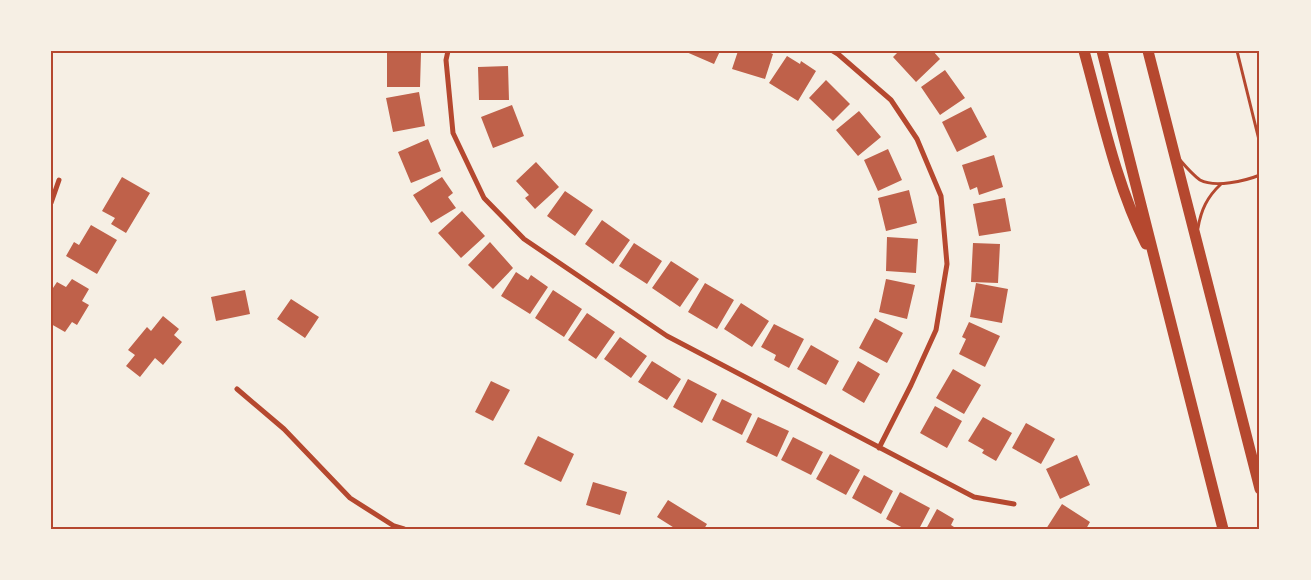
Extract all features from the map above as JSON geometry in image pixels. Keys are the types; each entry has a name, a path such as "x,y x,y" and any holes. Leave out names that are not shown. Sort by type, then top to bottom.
{"highway":[{"path":"1084,51 1114,158 1134,220 1156,264"},
{"path":"1102,51 1223,529"},
{"path":"1148,51 1260,489"}],"street":[{"path":"448,51 446,60 453,133 484,198 524,238 667,336 974,496 1014,504"},
{"path":"832,51 838,54 891,100 917,139 941,196 946,264 936,330 879,448"},
{"path":"51,203 58,180"},
{"path":"237,389 284,429 350,498 394,526 404,529"}],"lane":[{"path":"1237,51 1260,144"},
{"path":"1174,154 1201,180 1221,184 1260,175"},
{"path":"1195,240 1203,206 1221,184"}],"building":[{"path":"684,51 720,51 714,64"},
{"path":"738,51 766,51 773,54 765,79 732,69"},
{"path":"899,51 933,51 940,59 916,82 893,57"},
{"path":"387,53 421,53 420,87 387,87"},
{"path":"787,56 800,64 801,61 816,71 798,101 769,83"},
{"path":"508,66 509,100 479,100 478,67"},
{"path":"945,70 965,98 940,115 921,87"},
{"path":"826,80 850,104 833,121 809,98"},
{"path":"419,92 425,126 393,132 386,98"},
{"path":"512,105 524,136 493,148 481,117"},
{"path":"971,107 987,137 957,152 942,122"},
{"path":"859,111 881,137 858,156 836,130"},
{"path":"428,139 441,171 411,183 398,152"},
{"path":"888,149 902,180 878,191 864,160"},
{"path":"994,155 1003,187 979,195 977,187 970,190 962,165"},
{"path":"536,162 559,187 535,209 525,198 529,195 516,181"},
{"path":"122,177 150,193 126,233 111,224 115,218 102,211"},
{"path":"442,177 453,193 448,197 456,208 431,223 413,195"},
{"path":"909,190 917,223 886,231 878,198"},
{"path":"565,191 593,210 575,236 547,216"},
{"path":"1005,198 1011,231 979,236 973,204"},
{"path":"462,211 485,236 461,258 438,233"},
{"path":"602,220 630,240 613,264 585,244"},
{"path":"91,225 117,240 97,274 66,256 74,242 79,245"},
{"path":"887,237 918,239 916,273 886,271"},
{"path":"490,242 513,268 493,289 468,265"},
{"path":"634,243 662,261 647,284 619,266"},
{"path":"973,243 1000,244 998,283 971,282"},
{"path":"671,261 699,279 680,307 652,288"},
{"path":"516,272 528,280 531,275 548,287 530,314 501,296"},
{"path":"72,279 89,289 82,301 89,305 77,325 72,322 65,332 51,324 51,291 57,282 66,287"},
{"path":"886,279 915,285 907,319 879,312"},
{"path":"705,283 734,300 717,329 688,312"},
{"path":"976,283 1008,289 1002,323 970,317"},
{"path":"245,290 250,314 216,321 211,297"},
{"path":"553,290 582,309 564,337 535,318"},
{"path":"291,299 319,317 305,338 277,319"},
{"path":"741,303 769,321 752,347 724,329"},
{"path":"587,313 615,332 596,359 568,340"},
{"path":"163,316 179,329 174,335 182,342 163,365 155,358 140,377 126,366 135,355 128,350 147,327 151,331"},
{"path":"875,318 903,333 887,363 859,348"},
{"path":"969,322 1000,336 985,367 959,354 966,339 962,337"},
{"path":"774,324 804,339 789,368 774,360 776,355 761,347"},
{"path":"620,337 647,356 631,378 604,359"},
{"path":"811,345 839,361 826,385 797,369"},
{"path":"652,361 681,379 667,400 638,382"},
{"path":"858,361 880,374 864,403 842,390"},
{"path":"953,369 981,385 964,414 936,398"},
{"path":"688,379 717,394 702,423 673,407"},
{"path":"491,381 510,390 493,421 475,412"},
{"path":"722,399 752,414 742,435 712,420"},
{"path":"935,406 962,421 947,448 920,433"},
{"path":"758,417 789,431 777,457 746,442"},
{"path":"983,417 1012,433 996,461 982,453 984,450 968,441"},
{"path":"1026,423 1055,439 1041,464 1012,448"},
{"path":"538,436 574,454 561,482 524,464"},
{"path":"793,437 823,452 811,475 781,460"},
{"path":"830,454 860,470 846,495 816,479"},
{"path":"1077,455 1090,485 1060,499 1046,469"},
{"path":"864,475 893,491 881,514 852,498"},
{"path":"593,482 627,492 620,515 586,505"},
{"path":"900,492 930,508 919,529 905,529 886,519"},
{"path":"668,500 707,524 704,529 676,529 657,517"},
{"path":"1062,504 1090,522 1086,529 1046,529"},
{"path":"937,509 954,519 951,525 957,529 926,529"}]}
